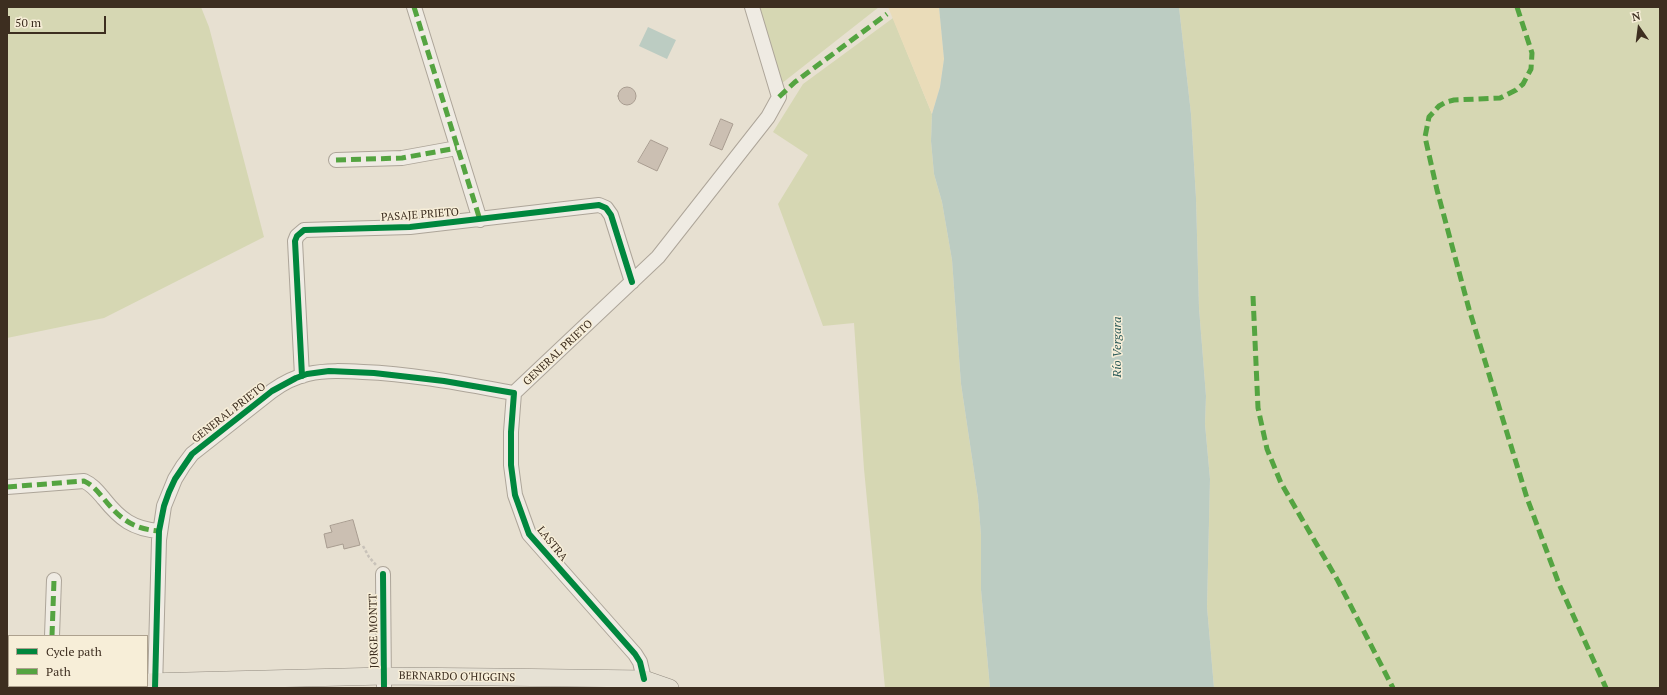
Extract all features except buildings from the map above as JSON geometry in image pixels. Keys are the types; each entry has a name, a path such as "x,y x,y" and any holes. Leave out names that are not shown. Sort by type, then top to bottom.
{"main road":[{"name":"BERNARDO O'HIGGINS","path":"152,684 384,682 564,683 644,684 670,688"}],"street":[{"path":"414,7 480,220"},
{"name":"GENERAL PRIETO","path":"152,684 159,531 168,492 192,454 272,391 284,383 302,376 329,371 374,372 444,381 514,393 658,257 768,117 779,97 752,7"},
{"path":"336,160 402,158 458,148"},
{"name":"PASAJE PRIETO","path":"302,376 295,241 299,234 304,230 410,227 480,220 596,205 603,206 612,215 632,282"},
{"name":"LASTRA","path":"514,393 511,432 512,472 515,494 530,534 634,654 643,670 644,684"},
{"path":"7,486 84,481 93,486 112,508 128,522 140,529 159,531"},
{"name":"JORGE MONTT","path":"379,569 384,682"},
{"path":"52,635 54,580"}],"path":[{"path":"363,546 369,557 379,569"}],"green space":[{"path":"7,7 201,7 209,27 264,237 104,318 7,338"},
{"path":"747,7 879,7 772,91"},
{"path":"1179,7 1660,7 1660,688 1214,688 1207,607 1210,479 1205,424 1206,396 1199,308 1196,198 1191,114"},
{"path":"893,18 932,114 931,141 934,174 942,202 952,260 961,384 978,498 981,535 981,590 990,688 885,688 864,469 854,323 823,326 778,204 808,155 773,132 803,84"}],"sand":[{"path":"888,7 939,7 944,59 940,87 932,114"}],"water":[{"name":"Río Vergara","path":"939,7 1179,7 1191,114 1196,198 1199,308 1206,396 1205,424 1210,479 1207,607 1214,688 990,688 981,590 981,535 978,498 961,384 952,260 942,202 934,174 931,141 932,114 940,87 944,59"},
{"path":"648,27 676,40 667,59 639,46"}],"marked path":[{"path":"414,7 480,220"},
{"path":"1517,7 1532,53 1531,69 1523,84 1516,90 1500,98 1454,100 1446,102 1439,106 1429,117 1425,137 1437,190 1469,309 1527,498 1559,584 1606,688"},
{"path":"779,97 795,82 887,14"},
{"path":"336,160 402,158 457,148"},
{"path":"1253,296 1258,408 1267,449 1281,483 1338,581 1393,688"},
{"path":"7,487 84,481 93,487 110,506 128,522 142,528 159,531"},
{"path":"52,635 54,580"}],"cycle path":[{"path":"302,376 295,241 297,236 304,230 410,227 599,205 606,208 611,215 632,282"},
{"path":"155,688 159,531 164,506 175,479 192,454 272,391 296,378 307,374 329,371 374,373 444,381 514,393 511,432 511,465 515,495 529,534 635,654 640,662 644,679"},
{"path":"383,574 384,688"}]}
